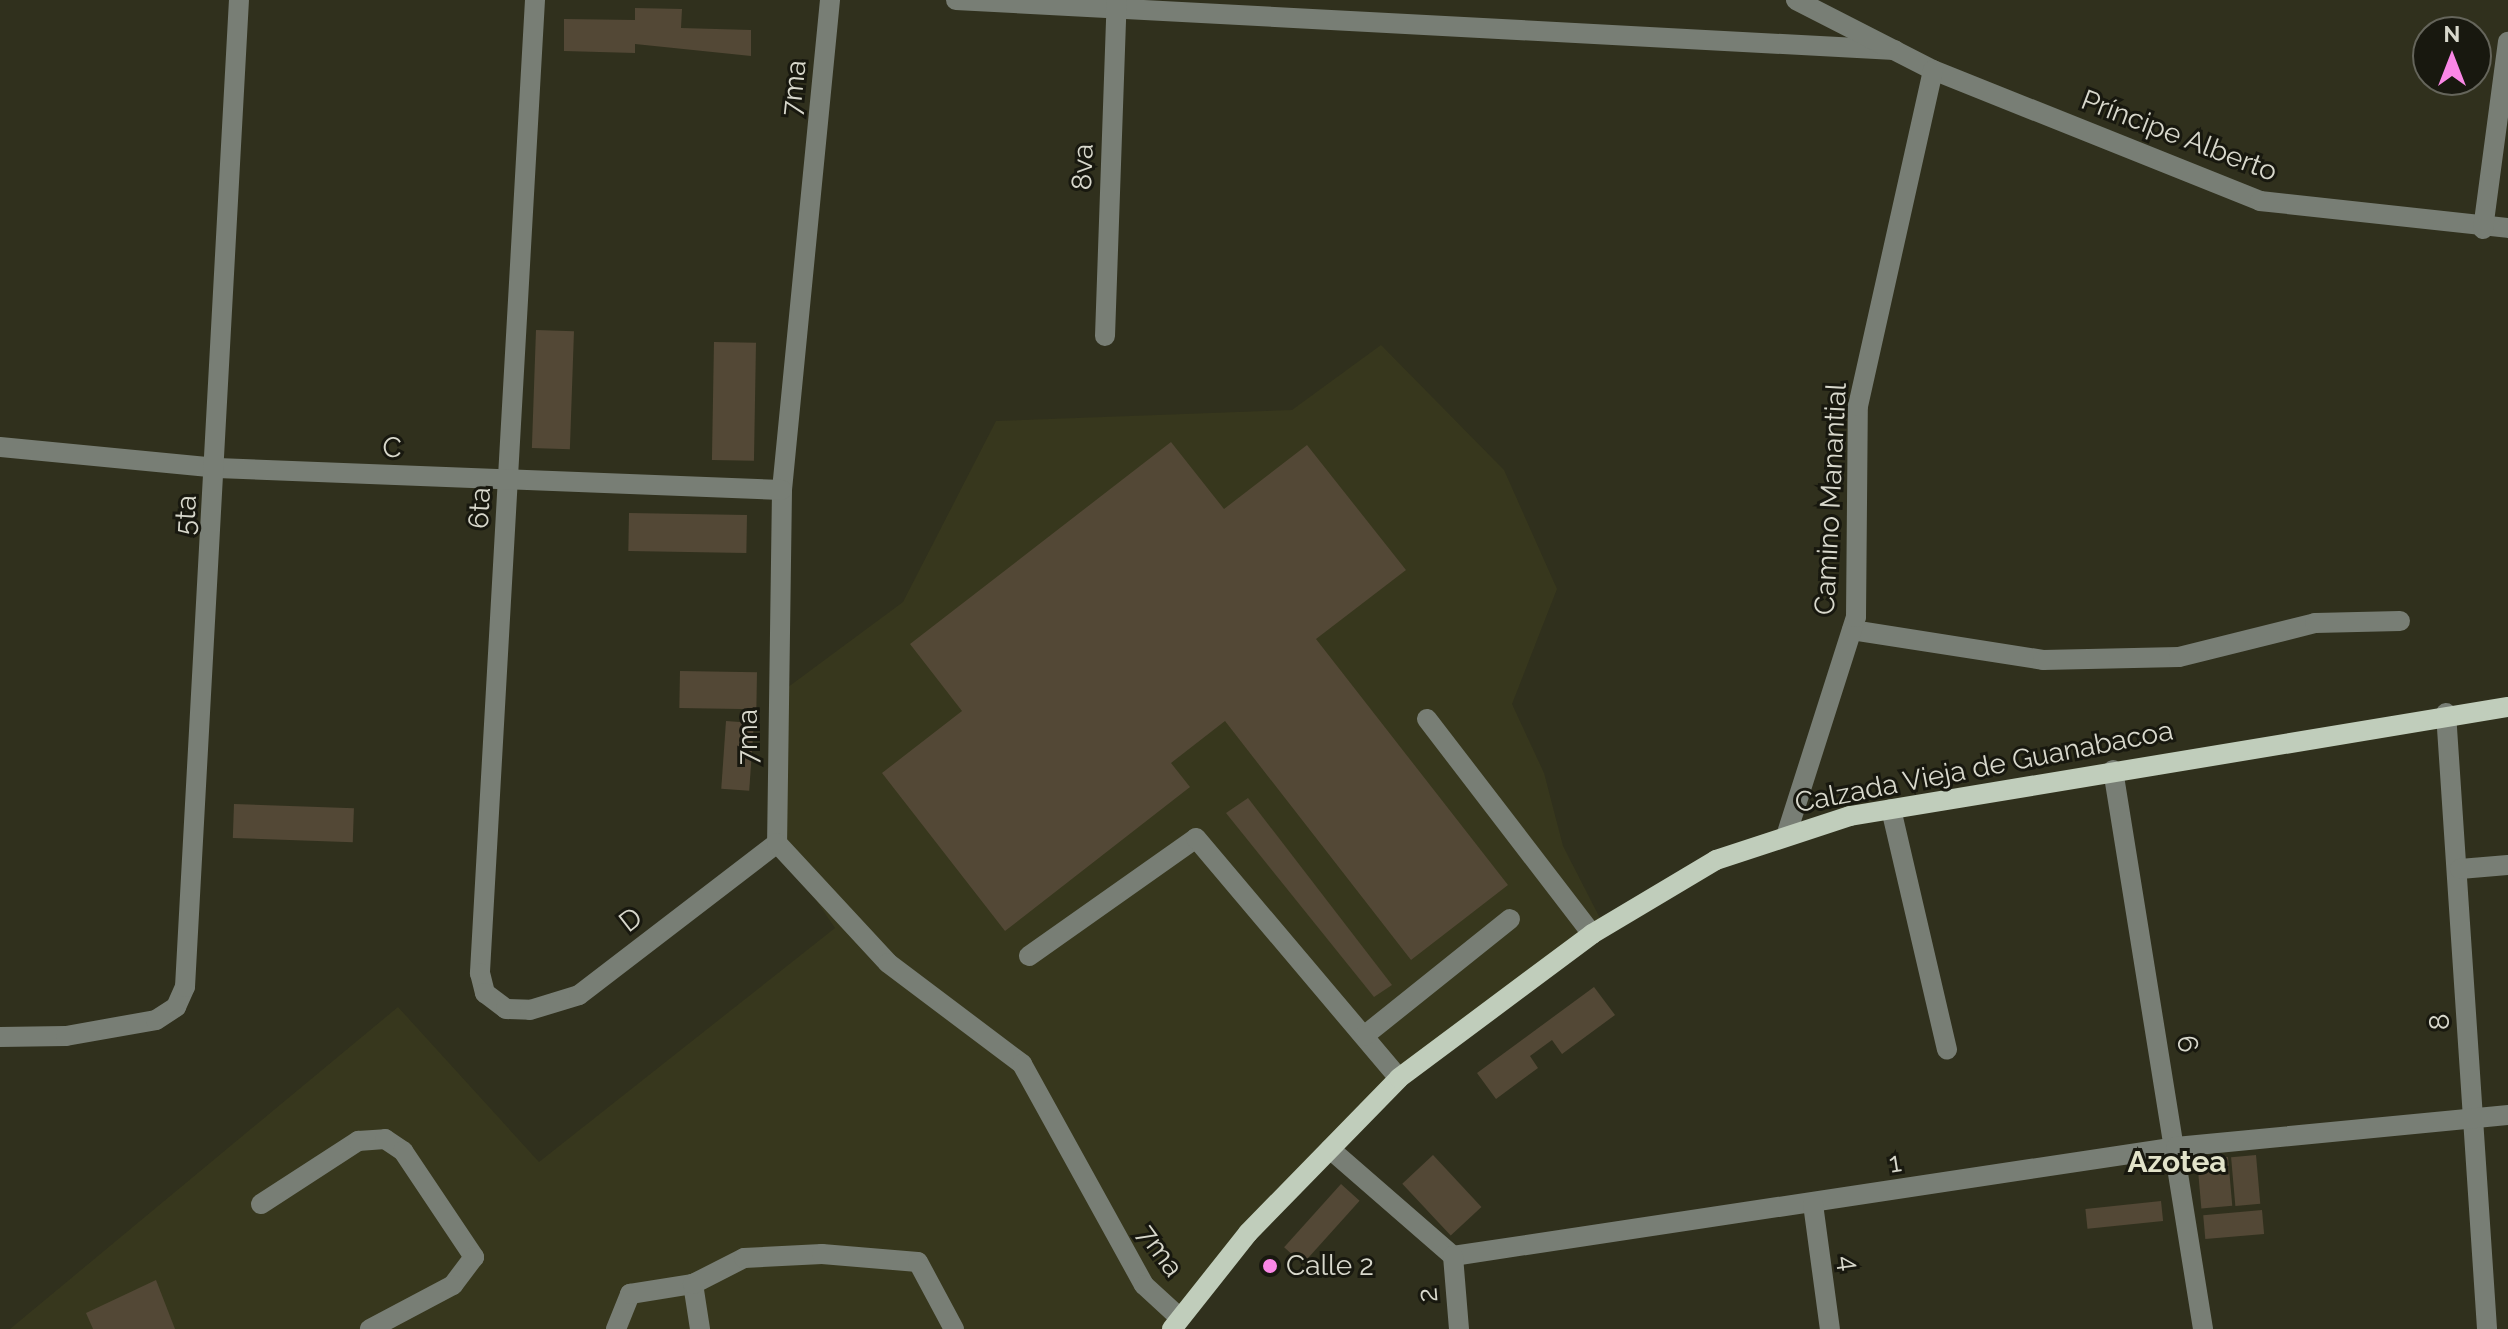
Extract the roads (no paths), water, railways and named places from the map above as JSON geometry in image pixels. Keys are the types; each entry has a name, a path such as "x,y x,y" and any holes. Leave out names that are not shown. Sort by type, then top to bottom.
{"main road":[{"name":"Calzada Vieja de Guanabacoa","path":"1176,1323 1330,1149 1399,1078 1592,934 1716,860 1787,833 1891,809 2446,713 2508,707"}],"street":[{"name":"5ta","path":"0,1037 66,1036 156,1020 176,1007 188,967 217,468 239,0"},
{"name":"6ta","path":"506,1009 485,993 480,973 535,0"},
{"name":"7ma","path":"830,0 782,490 777,843 888,963 1022,1064 1144,1285 1176,1323"},
{"path":"956,0 1117,4 1895,50"},
{"name":"Príncipe Alberto","path":"1796,0 1933,70 2260,201 2483,229 2508,228"},
{"name":"8va","path":"1105,336 1117,4"},
{"path":"2483,229 2508,42"},
{"name":"Camino Manantial","path":"1787,833 1852,630 1858,406 1933,70"},
{"name":"C","path":"0,447 217,468 782,490"},
{"path":"1852,630 2058,660 2179,657 2315,623 2400,621"},
{"name":"8","path":"2446,713 2460,869 2487,1329"},
{"path":"1427,719 1592,934"},
{"name":"6","path":"2113,770 2203,1329"},
{"path":"1891,809 1947,1050"},
{"path":"1029,956 1196,838 1399,1078"},
{"name":"D","path":"506,1009 579,995 777,843"},
{"path":"2460,869 2508,865"},
{"path":"1364,1036 1510,919"},
{"name":"1","path":"1453,1256 2176,1147 2508,1115"},
{"path":"261,1204 358,1141 385,1139 403,1151 474,1257 453,1285 370,1329"},
{"path":"1330,1149 1453,1256"},
{"name":"4","path":"1813,1204 1830,1329"},
{"name":"2","path":"1453,1256 1459,1329"},
{"path":"616,1329 630,1294 693,1284 744,1258 918,1262 954,1329"},
{"path":"693,1284 700,1329"}],"place":[{"name":"Calle 2","path":"1270,1266"}],"district":[{"name":"Azotea","path":"2177,1162"}]}
